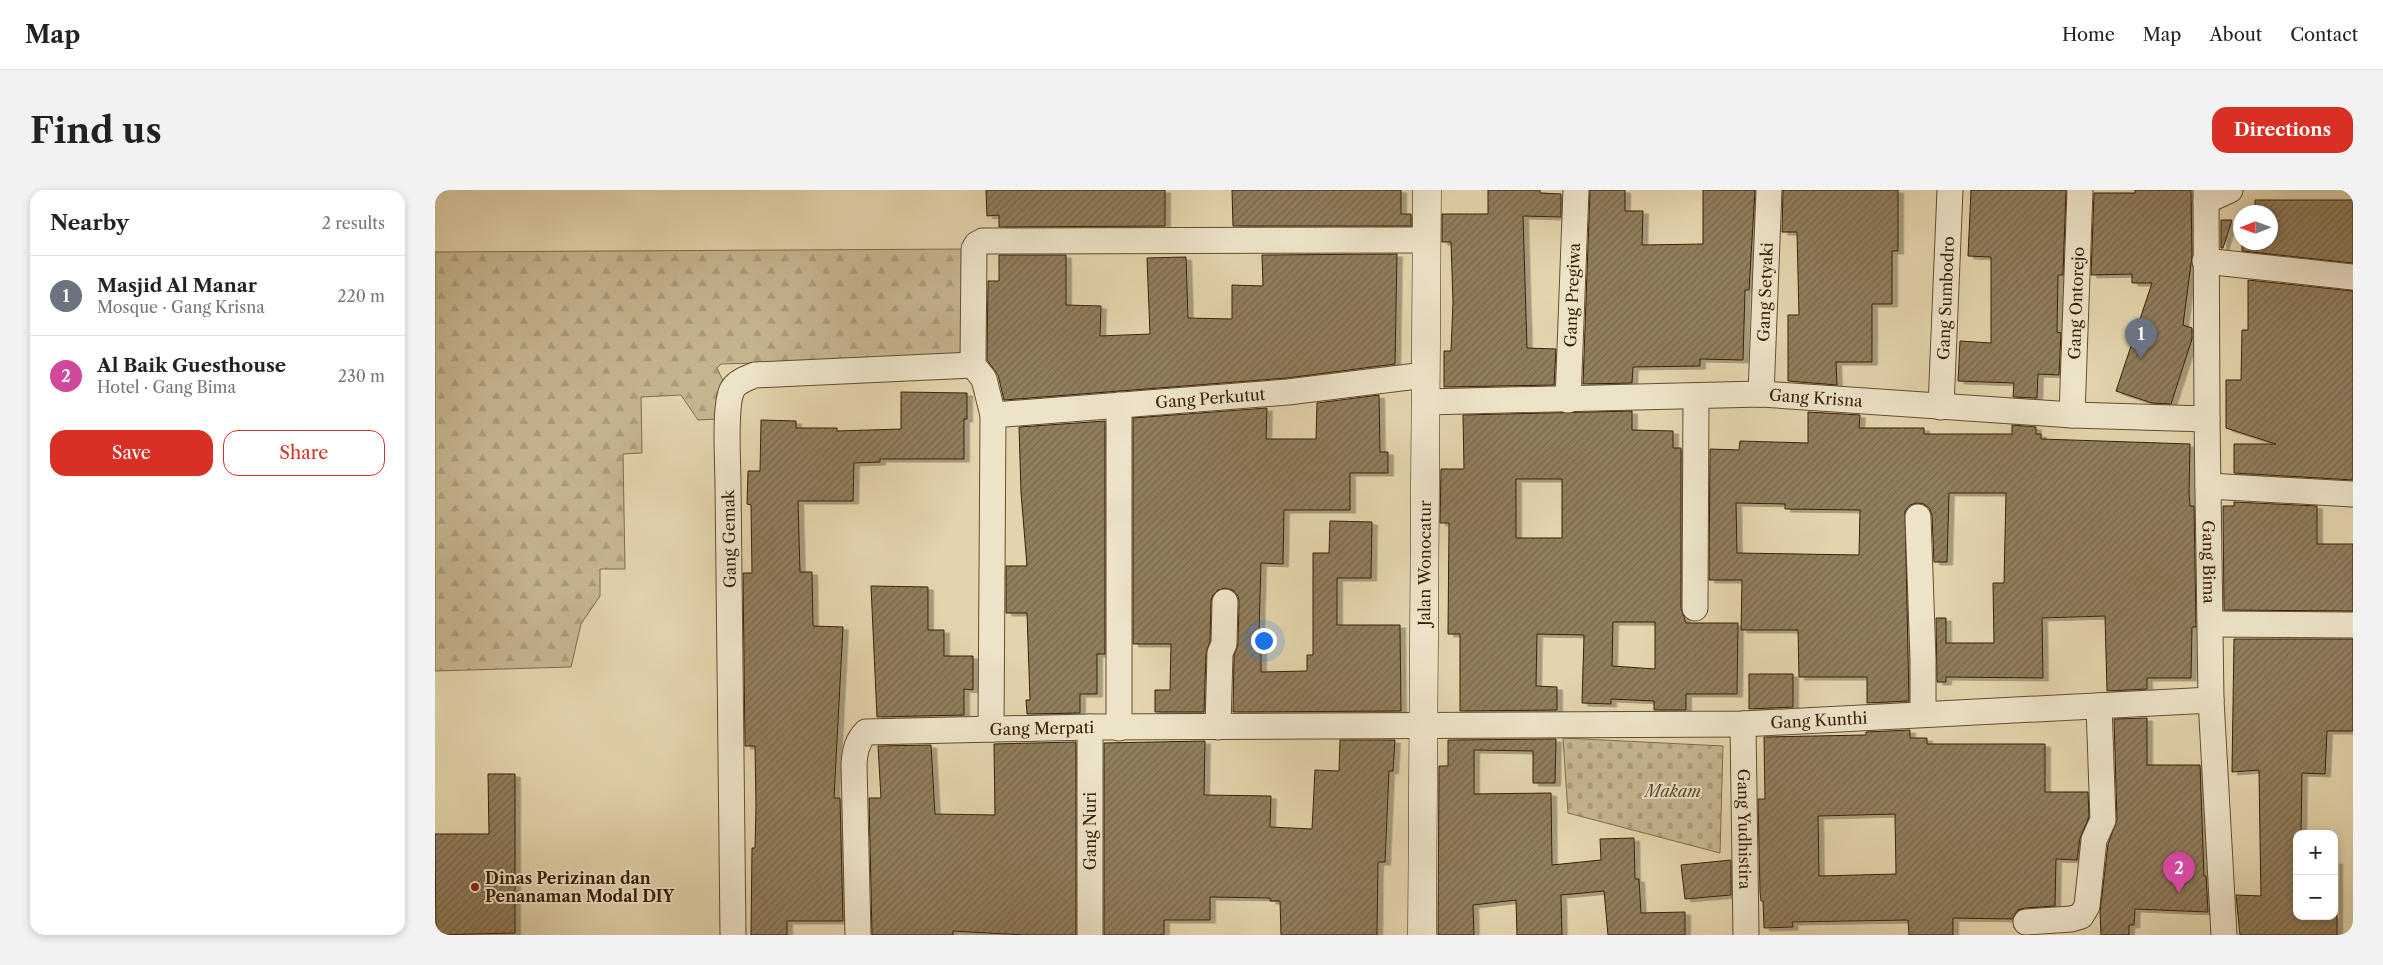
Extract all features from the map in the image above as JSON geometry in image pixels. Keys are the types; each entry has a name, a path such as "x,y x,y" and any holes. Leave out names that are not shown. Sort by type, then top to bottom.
{"street":[{"name":"Jalan Wonocatur","path":"1422,935 1425,725 1427,190"},
{"name":"Gang Pregiwa","path":"1568,400 1576,190"},
{"name":"Gang Setyaki","path":"1761,394 1769,190"},
{"name":"Gang Sumbodro","path":"1941,407 1950,190"},
{"name":"Gang Ontorejo","path":"2071,415 2080,190"},
{"path":"2206,196 2230,190"},
{"name":"Gang Bima","path":"2206,196 2205,261 2211,700 2225,935"},
{"path":"991,729 993,415 984,379 973,365 974,249 977,244 983,241 1426,240"},
{"path":"2205,261 2353,277"},
{"name":"Gang Gemak","path":"733,935 728,485 728,412 732,389 742,380 755,374 973,365"},
{"name":"Gang Perkutut","path":"993,415 1288,392 1425,375"},
{"name":"Gang Krisna","path":"1425,402 1761,394 2071,415 2207,419"},
{"path":"1695,608 1696,396"},
{"path":"1119,405 1119,728"},
{"path":"2208,486 2353,494"},
{"path":"1917,517 1923,659 1923,714"},
{"path":"1218,727 1220,653 1224,644 1225,602"},
{"path":"2211,624 2353,625"},
{"name":"Gang Kunthi","path":"1425,725 1743,724 2211,700"},
{"path":"2026,922 2071,919 2081,916 2087,906 2094,840 2103,820 2099,706"},
{"name":"Gang Yudhistira","path":"1743,724 1746,935"},
{"name":"Gang Merpati","path":"858,935 853,764 855,749 867,732 1091,727 1425,725"},
{"name":"Gang Nuri","path":"1090,935 1091,727"}],"green space":[{"path":"967,249 960,357 721,364 717,368 724,383 718,419 698,420 681,395 641,397 642,453 623,454 625,569 600,569 600,596 581,624 571,667 435,671 435,252"},
{"name":"Makam","path":"1563,738 1723,746 1720,853 1568,813"}],"building":[{"path":"986,190 1165,190 1165,226 999,227 999,215 987,216"},
{"path":"1232,190 1401,190 1401,214 1411,214 1411,226 1233,226"},
{"path":"1488,190 1540,190 1540,193 1561,194 1561,217 1523,216 1527,348 1556,349 1554,385 1444,387 1444,351 1451,351 1453,302 1451,242 1442,242 1442,214 1488,214"},
{"path":"1590,190 1625,190 1625,211 1643,211 1642,245 1703,244 1703,190 1755,190 1749,290 1745,290 1743,360 1700,359 1700,366 1633,367 1632,383 1583,384"},
{"path":"1783,190 1898,190 1898,251 1892,251 1892,304 1872,304 1872,362 1836,362 1837,385 1788,381 1788,315 1799,315 1797,232 1782,232"},
{"path":"1971,190 2066,190 2063,275 2058,275 2057,332 2061,333 2059,375 2038,374 2037,398 2013,397 2014,383 1958,381 1960,341 1991,343 1991,257 1968,256"},
{"path":"2135,190 2191,190 2192,256 2183,325 2192,328 2192,339 2171,404 2152,403 2116,391 2152,283 2132,283 2132,274 2091,275 2094,193 2135,193"},
{"path":"2255,200 2353,200 2353,263 2242,251 2278,250 2278,205 2255,205"},
{"path":"2221,220 2232,220 2223,248 2221,248"},
{"path":"1397,254 1395,364 1287,378 1004,400 998,375 987,360 988,281 999,281 999,255 1066,255 1066,305 1101,306 1100,336 1150,334 1147,258 1186,257 1188,318 1232,319 1232,285 1263,286 1262,255"},
{"path":"2248,280 2353,291 2353,480 2234,473 2234,444 2276,444 2226,428 2226,380 2241,380 2242,330 2248,330"},
{"path":"901,392 967,393 967,419 964,419 964,459 880,459 880,462 854,463 853,501 798,501 800,572 812,572 813,626 843,627 834,798 840,798 843,921 787,921 787,935 751,935 752,848 755,848 756,807 755,746 745,746 743,573 752,573 751,505 747,504 748,471 760,471 761,420 796,421 796,428 837,428 837,431 901,429"},
{"path":"1379,395 1380,452 1388,452 1388,473 1350,473 1350,510 1284,510 1283,564 1261,563 1259,632 1261,632 1261,672 1307,671 1307,655 1313,655 1313,553 1329,553 1330,521 1372,522 1371,578 1337,578 1337,625 1400,625 1401,711 1233,712 1234,656 1238,644 1239,602 1238,596 1233,590 1225,588 1218,590 1213,595 1211,601 1210,641 1206,653 1204,712 1155,712 1155,690 1170,690 1171,644 1133,644 1133,418 1267,408 1266,439 1316,439 1317,403"},
{"path":"1632,411 1632,430 1673,431 1673,448 1681,448 1681,608 1686,623 1738,623 1737,694 1686,694 1686,710 1654,710 1654,701 1611,699 1611,704 1582,703 1584,635 1537,634 1536,686 1557,687 1557,710 1460,711 1460,634 1448,634 1449,523 1440,523 1441,469 1464,469 1463,415","holes":["1516,479 1562,479 1562,538 1516,538","1613,622 1655,622 1655,669 1612,666"]},
{"path":"1808,412 1860,415 1859,428 1924,428 1924,434 2012,434 2012,425 2036,427 2036,434 2041,434 2041,439 2190,444 2189,493 2190,506 2194,506 2196,627 2192,627 2191,678 2147,678 2147,689 2107,691 2105,616 2042,618 2043,678 1946,677 1946,682 1937,682 1936,618 1946,618 1946,643 1994,643 1993,583 2004,583 2006,493 1949,493 1947,562 1934,562 1930,509 1924,504 1917,503 1910,505 1905,511 1909,701 1867,703 1867,677 1799,677 1798,630 1741,630 1742,580 1709,580 1710,449 1739,450 1740,441 1808,443","holes":["1736,503 1785,504 1785,509 1860,510 1859,555 1737,553"]},
{"path":"1105,421 1105,654 1097,654 1097,694 1080,694 1080,713 1027,714 1026,700 1030,700 1027,613 1006,613 1006,566 1027,566 1021,492 1019,427"},
{"path":"2234,502 2317,506 2317,544 2353,544 2353,611 2224,610 2223,506 2234,506"},
{"path":"871,586 928,587 928,630 944,630 944,656 973,656 973,690 964,689 964,715 877,717"},
{"path":"2234,639 2353,639 2353,731 2327,731 2325,774 2302,773 2301,830 2293,830 2293,920 2337,920 2337,935 2240,935 2236,895 2261,896 2259,770 2232,772"},
{"path":"1749,674 1793,674 1793,707 1749,709"},
{"path":"2147,718 2147,765 2200,765 2204,876 2206,876 2208,912 2135,909 2134,925 2129,925 2129,935 2101,935 2100,912 2108,844 2117,820 2114,719"},
{"path":"1910,730 1910,738 1927,738 1927,744 2045,744 2045,792 2088,792 2089,817 2080,838 2077,860 2056,859 2055,906 2018,910 2012,919 1953,918 1953,935 1909,935 1908,920 1792,922 1793,927 1764,928 1763,901 1761,901 1760,892 1758,799 1765,799 1764,737 1866,735 1866,732","holes":["1895,814 1896,874 1819,876 1818,816"]},
{"path":"1556,739 1555,783 1533,783 1533,751 1474,750 1474,794 1551,793 1552,865 1601,860 1600,839 1634,838 1635,879 1639,879 1641,913 1685,912 1685,935 1608,935 1604,891 1561,895 1562,935 1517,935 1516,900 1473,905 1474,935 1438,935 1439,766 1448,766 1448,740"},
{"path":"1340,740 1395,740 1393,771 1389,771 1385,862 1378,862 1377,935 1281,935 1280,901 1270,901 1270,898 1210,897 1210,920 1164,920 1164,935 1104,935 1104,743 1205,741 1204,795 1271,796 1270,827 1312,829 1315,770 1339,771"},
{"path":"1076,742 1076,935 1025,935 953,931 953,935 872,935 869,798 881,798 878,746 931,745 935,814 995,815 994,744"},
{"name":"Dinas Perizinan dan Penanaman Modal DIY","path":"488,774 515,774 515,933 436,935 435,834 489,834"},
{"path":"1731,860 1731,895 1685,899 1681,865"}],"place":[{"name":"Masjid Al Manar","path":"2141,359"},
{"name":"Dinas Perizinan dan Penanaman Modal DIY","path":"475,887"},
{"name":"Al Baik Guesthouse","path":"2179,893"}]}
